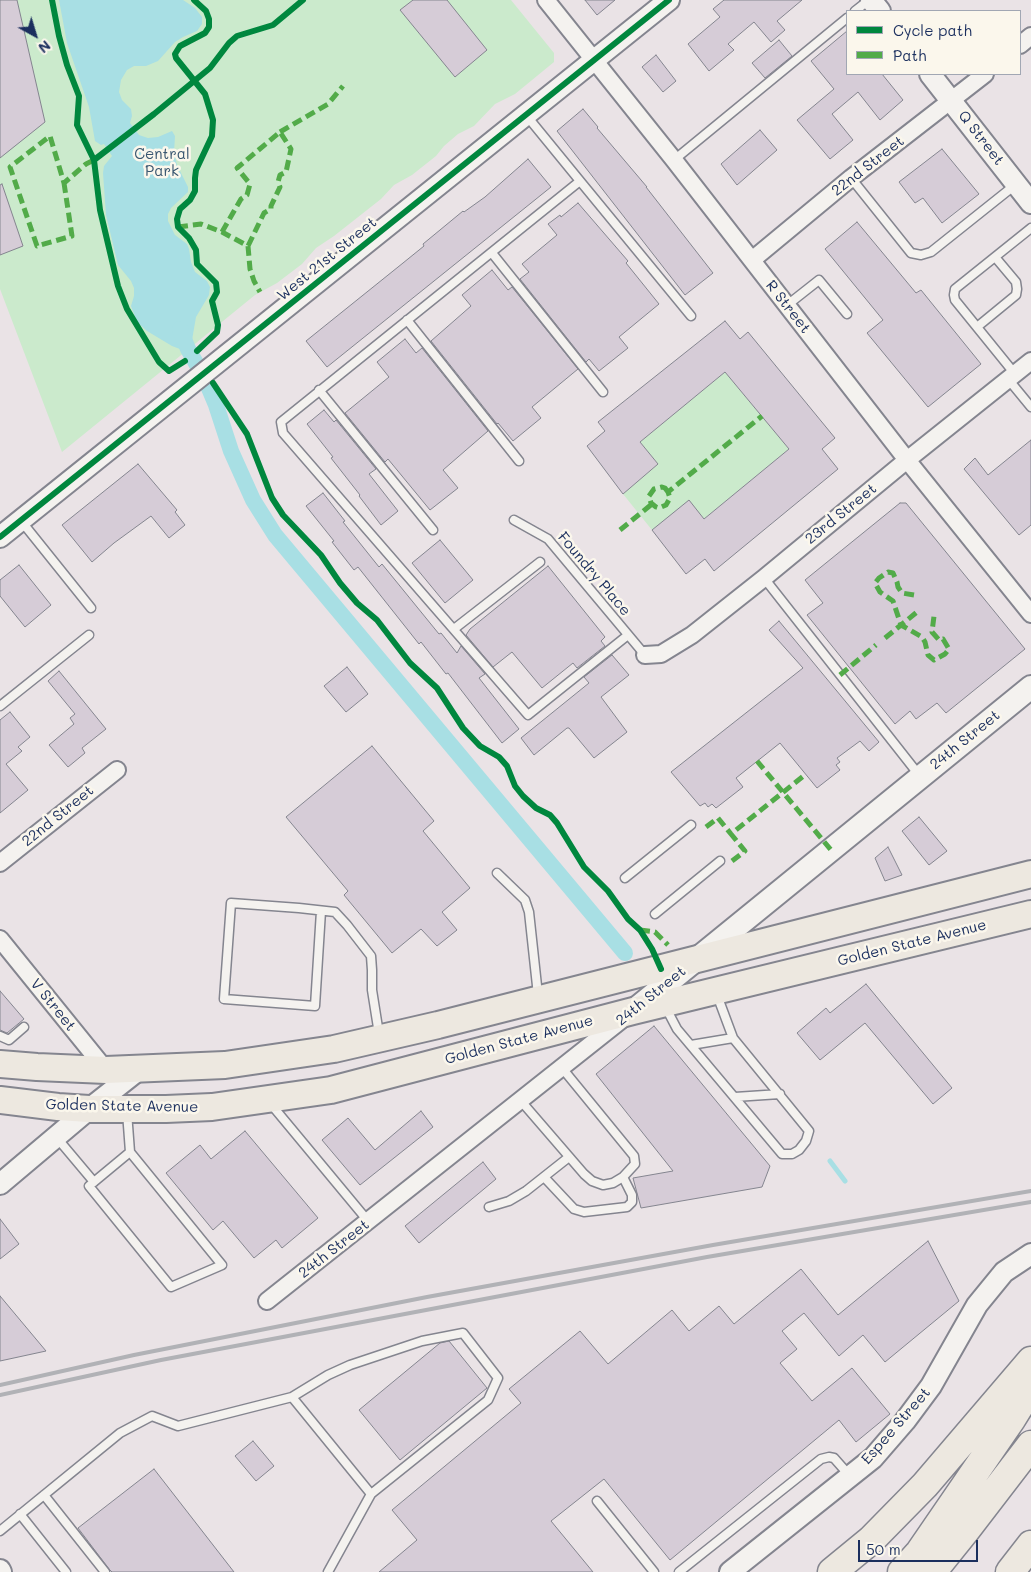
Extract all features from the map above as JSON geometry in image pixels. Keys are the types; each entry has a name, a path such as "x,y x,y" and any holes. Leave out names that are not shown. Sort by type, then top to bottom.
{"highway":[{"path":"0,1064 106,1070 225,1065 334,1049 438,1026 1031,874"},
{"name":"Golden State Avenue","path":"0,1100 89,1109 212,1107 331,1090 633,1011 1031,914"},
{"path":"832,1572 870,1540 925,1485 1031,1361"},
{"path":"902,1572 925,1544 1012,1418 1031,1387"},
{"path":"932,1572 965,1532 1031,1444"},
{"path":"1010,1572 1031,1545"}],"main road":[{"name":"24th Street","path":"633,1011 1031,687"}],"street":[{"name":"R Street","path":"546,0 674,160 907,460 1031,614"},
{"name":"West 21st Street","path":"0,537 669,0"},
{"path":"870,0 879,10"},
{"path":"1021,44 1031,36"},
{"name":"Q Street","path":"931,75 1031,202"},
{"name":"22nd Street","path":"752,260 851,178 984,75"},
{"name":"23rd Street","path":"645,655 661,654 692,635 1031,361"},
{"name":"22nd Street","path":"0,863 117,770"},
{"name":"V Street","path":"0,940 106,1070"},
{"name":"24th Street","path":"267,1301 633,1011"},
{"path":"0,1184 141,1068"},
{"name":"Espee Street","path":"730,1572 873,1458 931,1386 977,1305 1004,1272 1031,1254"}],"lane":[{"path":"857,10 870,0"},
{"path":"674,160 846,19"},
{"path":"526,115 691,316"},
{"path":"851,178 911,253 922,255 931,252 1017,184"},
{"path":"580,181 281,422 282,433 528,714 628,635"},
{"path":"1031,228 955,289 954,295 955,300 977,327 1031,407"},
{"path":"492,253 603,392"},
{"path":"977,327 1016,295 1016,282 995,257"},
{"path":"786,306 820,280 847,314"},
{"path":"407,320 519,461"},
{"path":"319,390 434,530"},
{"path":"21,520 91,608"},
{"name":"Foundry Place","path":"514,520 548,539 645,655"},
{"path":"454,629 540,562"},
{"path":"764,578 920,777"},
{"path":"0,706 89,635"},
{"path":"625,878 691,825"},
{"path":"655,914 720,861"},
{"path":"497,873 525,900 529,912 538,1000"},
{"path":"321,911 315,1006 224,1000 231,903 335,912 371,956 372,990 380,1039"},
{"path":"664,1004 677,1029 782,1154 792,1154 799,1150 806,1142 809,1131 733,1038 716,991"},
{"path":"0,1036 8,1040 24,1027"},
{"path":"691,1045 733,1038"},
{"path":"521,1101 592,1181 603,1185 613,1183 624,1177 635,1164 634,1156 562,1068"},
{"path":"735,1097 780,1094"},
{"path":"267,1100 368,1222"},
{"path":"127,1109 130,1152 222,1266 171,1287 89,1186 130,1152"},
{"path":"56,1136 94,1182"},
{"path":"488,1207 500,1205 526,1191 569,1157"},
{"path":"544,1177 574,1210 584,1212 627,1207 632,1202 632,1194 624,1177"},
{"path":"0,1531 120,1432 152,1416 178,1426 292,1397 328,1375 350,1365 422,1341 463,1334 498,1378 488,1400 371,1494 328,1572"},
{"path":"292,1397 371,1494"},
{"path":"679,1572 821,1459 834,1458 850,1477"},
{"path":"44,1495 104,1572"},
{"path":"597,1501 654,1572"},
{"path":"20,1514 66,1572"}],"green space":[{"name":"Central Park","path":"0,0 511,0 554,53 554,62 515,94 495,104 474,126 458,134 436,156 412,175 394,185 381,199 316,248 302,264 277,283 255,295 62,452 0,289"},
{"path":"725,372 789,449 704,519 652,530 623,494 658,464 640,442"}],"water":[{"path":"59,0 183,0 195,8 202,17 202,24 197,31 175,42 158,61 146,66 134,66 127,70 121,80 119,92 122,100 131,109 130,123 139,135 148,138 158,137 172,131 175,136 174,153 177,165 188,187 188,192 171,208 168,214 168,221 175,235 187,244 195,272 207,281 210,287 209,295 196,317 191,346 185,351 172,346 147,331 137,322 131,306 134,288 131,281 118,265 106,215 103,173 104,166 112,156 104,144 101,145 95,141 89,107 67,43"}],"building":[{"path":"0,0 17,0 45,122 0,158"},
{"path":"413,0 447,0 487,50 455,77 400,10"},
{"path":"585,0 615,0 597,15"},
{"path":"724,0 802,0 777,21 785,30 771,42 754,22 728,44 734,50 709,71 688,44 720,17 713,9"},
{"path":"846,32 846,75 883,75 903,100 880,120 858,92 832,114 853,140 830,159 797,120 834,89 811,61"},
{"path":"779,40 792,56 765,78 752,63"},
{"path":"656,55 676,81 663,92 642,67"},
{"path":"583,109 647,187 713,273 685,295 557,131"},
{"path":"760,130 777,150 737,185 721,164"},
{"path":"942,149 979,194 942,223 923,198 915,203 899,182"},
{"path":"528,159 551,187 327,367 306,341 424,246 423,244 463,211 485,197"},
{"path":"2,184 23,246 0,255 0,185"},
{"path":"578,203 628,261 626,263 659,304 619,337 628,348 599,371 589,359 586,362 520,279 529,272 522,264 557,235 548,224 560,215 561,217"},
{"path":"857,222 916,293 921,290 981,364 928,407 867,333 883,320 825,249"},
{"path":"492,270 508,290 512,287 578,369 532,407 541,418 513,441 497,424 431,341 471,306 462,295"},
{"path":"725,321 740,339 748,332 835,438 822,449 838,469 714,571 705,559 686,574 652,530 689,500 704,519 789,449 725,372 640,442 658,464 623,494 587,446 605,431 598,422"},
{"path":"405,339 416,353 422,348 488,431 443,470 458,488 430,510 388,459 385,462 345,413 389,377 377,362"},
{"path":"324,410 334,422 336,420 376,469 369,474 398,511 381,525 307,424"},
{"path":"1031,440 1031,525 1019,535 964,469 975,458 988,475"},
{"path":"138,464 177,510 175,512 185,525 169,538 151,516 92,562 62,525"},
{"path":"323,493 345,521 343,522 379,567 382,564 439,634 441,633 457,653 461,646 485,674 479,678 519,729 502,743 448,673 446,674 421,642 419,644 358,567 354,570 306,506"},
{"path":"900,503 906,503 1025,649 946,713 937,703 916,719 910,711 895,724 807,615 823,603 805,580"},
{"path":"440,540 473,580 445,603 412,563"},
{"path":"19,565 51,605 25,627 0,596 0,580"},
{"path":"548,566 605,637 601,641 605,646 577,668 573,663 542,688 512,652 493,667 466,635 470,629"},
{"path":"779,621 879,742 869,751 860,741 837,758 840,762 836,765 840,770 817,788 780,743 736,778 743,787 716,808 712,804 708,807 705,803 700,806 671,772 803,668 769,630"},
{"path":"612,655 629,675 601,697 627,732 594,758 567,728 534,755 521,738 589,683 584,677"},
{"path":"347,667 368,694 346,712 324,686"},
{"path":"59,671 106,729 82,748 85,753 68,767 49,745 74,724 70,718 75,714 48,681"},
{"path":"10,712 30,737 18,747 22,751 6,764 28,790 0,813 0,720"},
{"path":"372,746 434,821 423,831 470,888 442,912 457,930 437,946 421,929 392,953 344,895 348,891 286,817"},
{"path":"919,817 947,851 929,865 902,831"},
{"path":"888,847 902,875 885,881 875,858"},
{"path":"866,984 952,1088 933,1104 865,1023 820,1060 797,1033 826,1008 830,1013"},
{"path":"0,991 24,1019 7,1033 0,1030"},
{"path":"654,1026 770,1166 762,1187 641,1208 633,1178 673,1171 596,1074"},
{"path":"421,1111 433,1127 360,1185 322,1140 348,1118 375,1150"},
{"path":"245,1131 318,1218 282,1248 276,1240 254,1258 223,1221 213,1230 166,1173 200,1145 211,1159"},
{"path":"483,1162 496,1179 419,1243 405,1226"},
{"path":"0,1219 19,1244 0,1259"},
{"path":"928,1241 959,1301 885,1362 863,1335 839,1356 804,1313 782,1331 797,1349 780,1363 812,1401 852,1368 890,1414 856,1442 839,1420 670,1560 604,1479 551,1521 593,1572 379,1572 417,1540 392,1510 521,1403 509,1389 580,1331 608,1364 672,1310 689,1331 719,1306 734,1324 801,1269 838,1315"},
{"path":"0,1296 46,1351 0,1361"},
{"path":"449,1341 487,1388 400,1460 359,1410 440,1343"},
{"path":"253,1441 274,1466 256,1481 235,1456"},
{"path":"154,1469 234,1572 112,1572 109,1569 78,1528"}],"waterway":[{"path":"180,329 188,349 205,379 216,405 231,451 253,500 275,535 625,953"},
{"path":"830,1161 845,1181"}],"railway":[{"path":"0,1385 134,1355 427,1297 713,1245 1031,1191"},
{"path":"0,1395 161,1360 707,1257 1031,1202"}],"marked path":[{"path":"280,132 328,104 343,86"},
{"path":"222,232 241,199 247,195 250,184 237,168 280,132 291,149 286,172 280,175 278,182 280,187 271,209 264,213 248,246"},
{"path":"64,183 72,236 37,246 10,167 50,136 64,183 86,164 94,160"},
{"path":"178,227 201,224 222,232 248,246 250,269 260,292"},
{"path":"668,492 662,487 654,489 649,496 651,503 659,508 666,505 670,498 668,492 762,416"},
{"path":"620,530 652,504"},
{"path":"914,595 902,593 893,573 888,572 875,583 880,592 893,601 901,625 922,637 928,655 934,660 945,654 949,649 943,639 939,640 932,632 934,616"},
{"path":"885,638 917,612"},
{"path":"840,675 876,645"},
{"path":"757,761 831,850"},
{"path":"732,861 745,851 731,834 806,774"},
{"path":"706,827 718,818 731,834"},
{"path":"640,930 655,932 668,945"}],"cycle path":[{"path":"52,0 67,65 79,96 77,125 94,160"},
{"path":"194,0 206,11 209,27 205,33 180,46 175,54 176,58 205,94 213,120 212,136 196,170 195,191 190,200 180,209 177,219 178,227 189,238 196,250 197,264 216,283 217,292 212,301 218,325 217,332 197,351"},
{"path":"185,361 169,371 159,362 127,309 118,286 100,210 94,160 210,68 229,43 237,36 273,25 303,0"},
{"path":"0,537 669,0"},
{"path":"213,383 247,434 272,498 283,515 321,555 340,583 357,603 377,620 410,663 437,688 463,728 480,746 499,757 507,766 515,786 523,796 536,808 550,815 557,823 584,867 608,891 628,919 640,930 652,949 661,969"}]}
